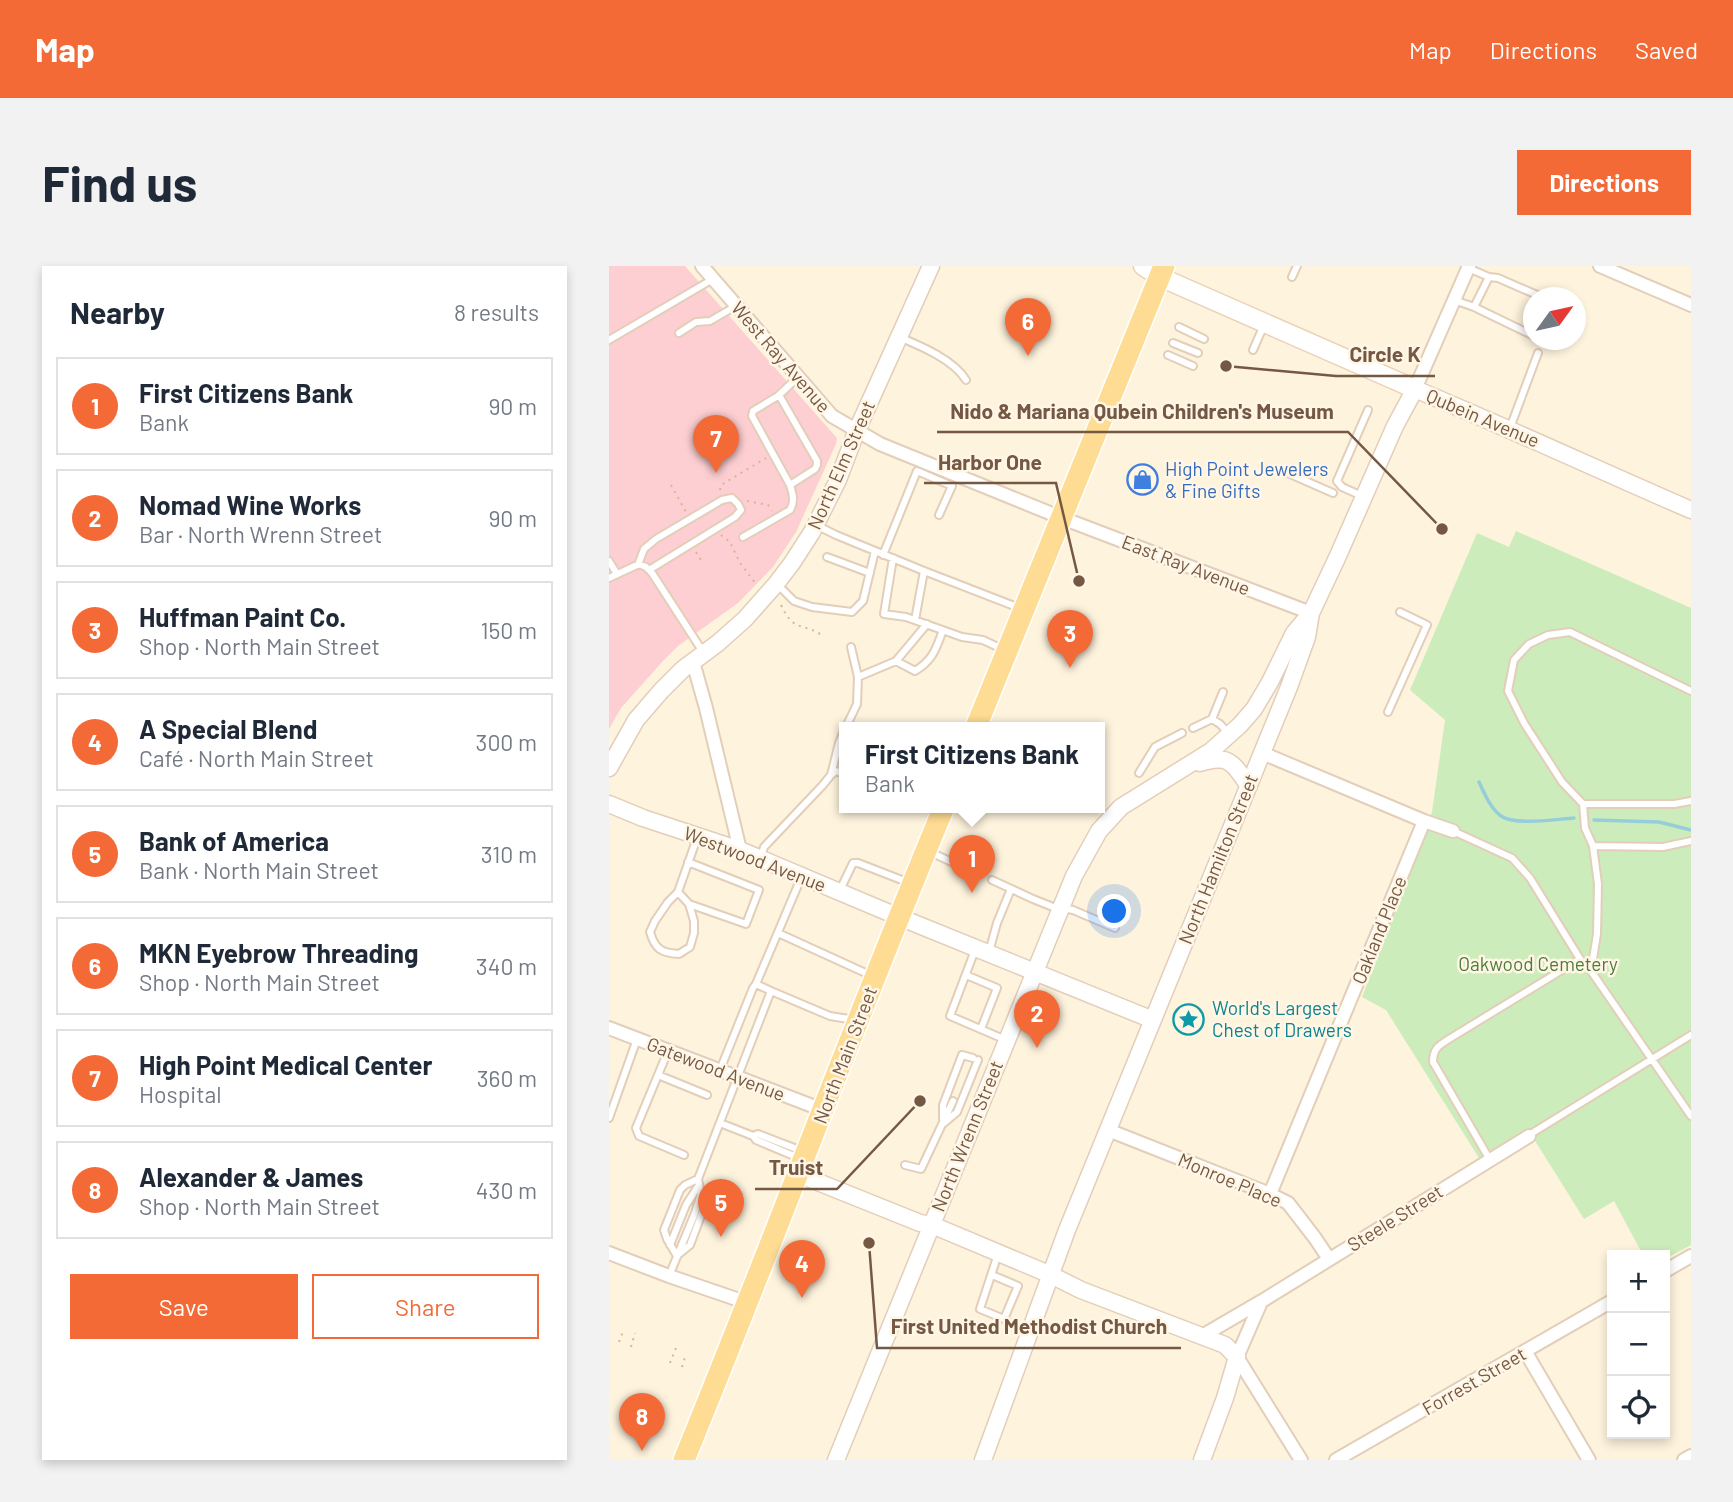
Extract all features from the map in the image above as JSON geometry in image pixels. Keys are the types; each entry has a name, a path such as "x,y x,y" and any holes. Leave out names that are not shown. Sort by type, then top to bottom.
{"main road":[{"name":"Qubein Avenue","path":"1156,270 1265,323 1415,389"},
{"path":"979,722 1062,517 1156,270"},
{"name":"North Main Street","path":"684,1460 939,813"}],"street":[{"name":"West Ray Avenue","path":"702,266 832,416 919,466 1062,517"},
{"name":"North Elm Street","path":"609,768 635,720 683,669 745,619 792,563 816,525 838,480 857,430 931,266"},
{"path":"1600,266 1691,305"},
{"name":"North Hamilton Street","path":"983,1460 1067,1230 1289,687 1307,637 1311,613 1469,267"},
{"name":"Qubein Avenue","path":"1415,389 1510,428 1593,468 1691,510"},
{"name":"East Ray Avenue","path":"1062,517 1311,613"},
{"name":"North Wrenn Street","path":"836,1460 1060,909 1074,876 1099,831 1121,807 1211,751 1240,725 1254,709 1270,682 1294,633 1311,613"},
{"path":"699,658 740,850"},
{"path":"1262,753 1453,831"},
{"path":"1187,767 1220,759 1235,766 1248,785"},
{"name":"Westwood Avenue","path":"609,804 740,850 1153,1020"},
{"name":"Oakland Place","path":"1270,1194 1424,821"},
{"name":"Gatewood Avenue","path":"609,1028 823,1110"},
{"name":"Monroe Place","path":"1108,1130 1288,1203 1329,1259"},
{"name":"Steele Street","path":"1202,1336 1529,1136"},
{"path":"803,1163 920,1223 932,1225 1081,1290 1225,1345 1237,1357 1301,1460"},
{"path":"609,1253 748,1303"},
{"path":"1670,1268 1691,1256"},
{"path":"1202,1460 1237,1357 1262,1301"},
{"name":"Forrest Street","path":"1336,1460 1607,1304"},
{"path":"1525,1351 1589,1460"},
{"path":"1684,1460 1691,1456"}],"lane":[{"path":"1292,277 1297,266"},
{"path":"1469,267 1523,289"},
{"path":"1474,307 1489,277"},
{"path":"609,340 713,279"},
{"path":"1454,300 1523,331"},
{"path":"678,333 696,322 711,321 736,306"},
{"path":"1253,350 1265,323"},
{"path":"1179,327 1203,339"},
{"path":"899,337 921,346 961,371 966,380"},
{"path":"1173,343 1198,353"},
{"path":"1510,428 1538,353"},
{"path":"1168,355 1193,366"},
{"path":"743,537 790,510 793,504 790,485 753,416 753,411 779,395 798,377"},
{"path":"779,395 817,461 815,469 790,485"},
{"path":"1364,497 1342,487 1337,481 1368,410"},
{"path":"883,555 919,466 952,486 939,515"},
{"path":"1283,471 1333,494"},
{"path":"638,565 644,550 656,539 719,502 732,498 739,504 741,510 735,517 649,570"},
{"path":"816,525 883,555 1024,611"},
{"path":"776,584 794,601 813,607 852,612 863,601 874,551"},
{"path":"827,556 870,573"},
{"path":"893,558 884,614 906,617 962,637 983,640 1007,651"},
{"path":"609,561 617,574"},
{"path":"609,578 638,565 646,567 699,658"},
{"path":"915,620 923,571"},
{"path":"1388,712 1427,625 1400,612"},
{"path":"858,677 896,661 927,624"},
{"path":"896,661 915,671 927,663 943,630"},
{"path":"1591,971 1597,934 1598,884 1593,846 1585,828 1583,804 1562,782 1530,733 1508,691 1514,660 1529,644 1548,635 1570,632 1691,691"},
{"path":"848,722 857,704 858,677 851,647"},
{"path":"1193,727 1212,719 1223,692"},
{"path":"1212,719 1230,734"},
{"path":"1139,773 1155,747 1182,733"},
{"path":"831,775 839,743"},
{"path":"760,859 764,847 831,775 839,772"},
{"path":"1583,804 1674,804 1691,801"},
{"path":"1453,831 1512,858 1530,878 1580,959 1691,1116"},
{"path":"678,892 689,904 694,920 694,933 689,947 679,954 664,953 653,943 650,932 668,902 678,892 698,836"},
{"path":"1593,846 1663,847 1691,841"},
{"path":"926,850 971,871"},
{"path":"688,862 759,890 746,924 689,904"},
{"path":"839,892 853,863 912,884"},
{"path":"720,1070 802,876"},
{"path":"992,880 1060,909 1073,910 1115,928"},
{"path":"1006,1040 950,1016 966,975 997,923 1011,889"},
{"path":"778,933 875,977"},
{"path":"1490,1160 1433,1062 1433,1054 1449,1039 1580,959"},
{"path":"966,975 997,988 981,1029"},
{"path":"756,985 830,1016 858,1021"},
{"path":"670,1245 686,1205 699,1182 771,991"},
{"path":"1529,1136 1691,1035"},
{"path":"609,1118 637,1039"},
{"path":"668,1051 636,1128 639,1136 684,1155"},
{"path":"962,1055 976,1059 957,1112 942,1124 943,1105 962,1055"},
{"path":"658,1075 707,1096"},
{"path":"905,1165 921,1169 954,1101"},
{"path":"720,1123 753,1136 803,1163"},
{"path":"669,1276 701,1194 699,1182"},
{"path":"677,1256 664,1230 680,1190 685,1185 699,1182"},
{"path":"999,1253 980,1309 1005,1319 1017,1329 1029,1334"},
{"path":"992,1275 1018,1286 1005,1319"}],"path":[{"path":"719,502 721,485 773,454"},
{"path":"671,485 690,519"},
{"path":"739,504 747,501 768,505 776,518"},
{"path":"717,536 721,535 730,542 740,563 757,584"},
{"path":"781,605 792,623 819,633 820,637"},
{"path":"619,1342 624,1329"},
{"path":"631,1347 635,1333"},
{"path":"670,1363 675,1348"},
{"path":"682,1367 686,1354"}],"shaded area":[{"path":"609,266 685,266 837,438 796,532 773,567 738,603 678,646 621,708 609,729"}],"green space":[{"name":"Oakwood Cemetery","path":"1516,531 1691,608 1691,1245 1670,1256 1670,1250 1640,1250 1614,1201 1584,1219 1527,1128 1479,1158 1386,1010 1362,997 1432,812 1445,720 1410,690 1477,533 1509,547"}],"waterway":[{"path":"1479,782 1494,809 1507,819 1526,821 1574,818"},
{"path":"1594,820 1659,822 1691,830"}],"place":[{"name":"MKN Eyebrow Threading","path":"1028,356"},
{"name":"Circle K","path":"1226,366"},
{"name":"High Point Medical Center","path":"716,473"},
{"name":"High Point Jewelers & Fine Gifts","path":"1142,480"},
{"name":"Nido & Mariana Qubein Children's Museum","path":"1442,529"},
{"name":"Harbor One","path":"1079,581"},
{"name":"Huffman Paint Co.","path":"1070,668"},
{"name":"First Citizens Bank","path":"972,893"},
{"name":"World's Largest Chest of Drawers","path":"1189,1019"},
{"name":"Nomad Wine Works","path":"1037,1048"},
{"name":"Truist","path":"920,1101"},
{"name":"Bank of America","path":"721,1237"},
{"name":"First United Methodist Church","path":"869,1243"},
{"name":"A Special Blend","path":"802,1298"},
{"name":"Alexander & James","path":"642,1451"}]}
